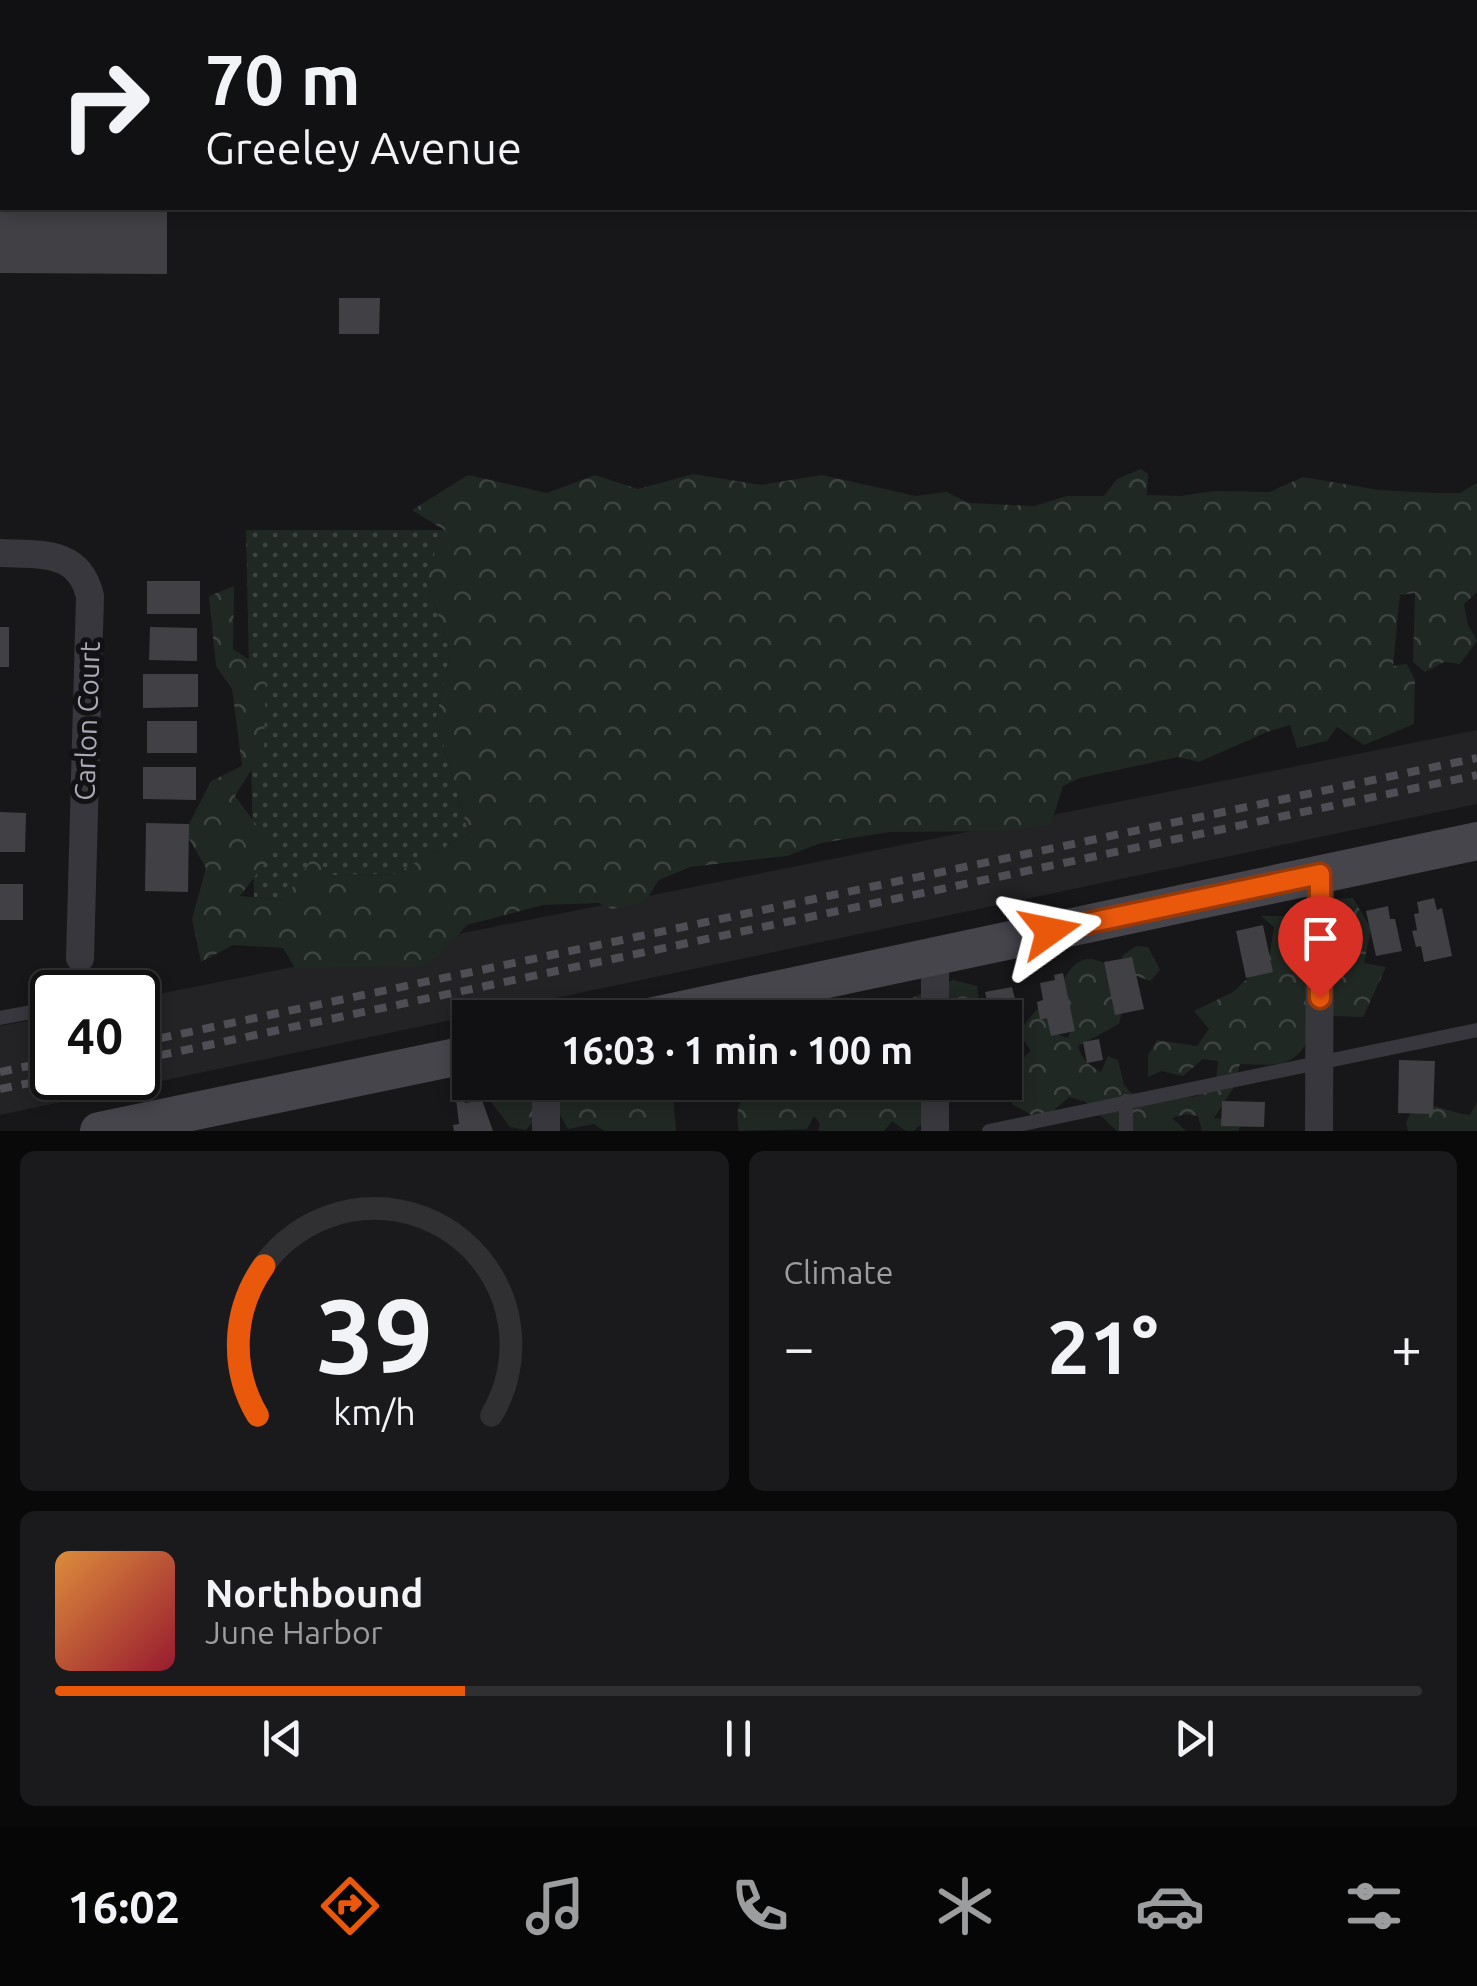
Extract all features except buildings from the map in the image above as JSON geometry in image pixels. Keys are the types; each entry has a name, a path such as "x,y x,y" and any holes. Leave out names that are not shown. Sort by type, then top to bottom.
{"street":[{"name":"Carlon Court","path":"0,553 62,559 86,580 90,596 80,958"},
{"path":"727,1000 1477,841"},
{"path":"1320,874 1320,1131"},
{"path":"935,955 935,1000"},
{"path":"99,1131 223,1118 452,1059"},
{"path":"546,1100 546,1131"},
{"path":"934,1131 935,1100"}],"lane":[{"path":"79,970 80,958"},
{"path":"0,1018 30,1012"},
{"path":"989,1131 1477,1030"},
{"path":"1126,1101 1126,1131"}],"shaded area":[{"path":"1477,730 1477,804 546,1000 452,1000 452,1020 160,1081 160,994"},
{"path":"30,1020 30,1100 71,1100 0,1115 0,1026"}],"green space":[{"path":"1141,469 1148,474 1147,495 1270,492 1303,477 1379,490 1436,493 1460,493 1477,483 1477,592 1464,604 1468,625 1477,641 1460,664 1444,662 1425,672 1413,662 1415,593 1400,595 1393,666 1407,664 1415,680 1414,724 1364,745 1337,727 1327,741 1297,748 1290,725 1199,762 1178,757 1080,778 1063,786 1051,824 1005,831 889,832 821,843 787,856 690,867 659,880 644,903 612,909 598,903 543,905 467,925 440,955 422,966 295,968 283,948 233,945 201,962 192,919 206,868 185,832 211,781 242,766 232,689 216,666 209,596 234,586 233,649 266,671 264,749 235,796 275,850 240,896 284,900 312,858 334,875 394,874 469,834 436,718 451,651 424,576 446,531 412,510 468,475 547,493 595,475 638,489 693,474 761,485 822,475 916,496 947,492 968,503 1034,506 1067,496 1104,496 1117,479"},
{"path":"246,530 447,530 424,576 451,651 436,718 469,834 394,874 334,875 284,900 254,897"},
{"path":"1353,898 1371,929 1364,963 1386,967 1363,1017 1333,1016 1313,1025 1302,1050 1287,1061 1240,1064 1234,1087 1214,1118 1243,1122 1238,1131 1202,1131 1198,1116 1186,1114 1172,1118 1186,1131 1117,1131 1086,1102 1069,1097 1052,1112 1035,1117 1012,1104 1012,1100 1022,1100 1022,1059 1031,1051 1022,1038 1022,1027 1038,1008 1050,1015 1056,1034 1068,1038 1071,1029 1051,1004 1069,972 1083,960 1092,959 1116,971 1124,966 1122,956 1136,946 1148,947 1160,970 1150,981 1126,972 1119,1024 1078,1046 1081,1055 1101,1072 1108,1056 1118,1060 1124,1085 1131,1093 1170,1100 1215,1089 1218,1061 1203,1059 1183,1076 1161,1071 1148,1077 1148,1055 1157,1040 1197,1046 1209,1029 1194,1011 1267,971 1274,927 1261,916 1286,916 1288,944 1306,941 1313,961 1333,899"},
{"path":"953,980 977,986 979,1000 909,1000"},
{"path":"490,1100 543,1100 544,1109 526,1130 510,1127"},
{"path":"556,1100 673,1100 676,1131 604,1131 594,1124 568,1129 555,1106"},
{"path":"742,1100 926,1100 923,1122 914,1131 906,1131 892,1121 884,1131 818,1131 820,1124 814,1116 807,1129 739,1131"},
{"path":"1415,1102 1470,1115 1477,1102 1477,1131 1408,1131 1406,1123"}],"railway":[{"path":"160,1038 1477,758"},
{"path":"160,1055 1477,775"},
{"path":"0,1072 30,1066"},
{"path":"0,1089 30,1083"}],"route":[{"path":"1050,931 1320,874 1320,998"}]}
